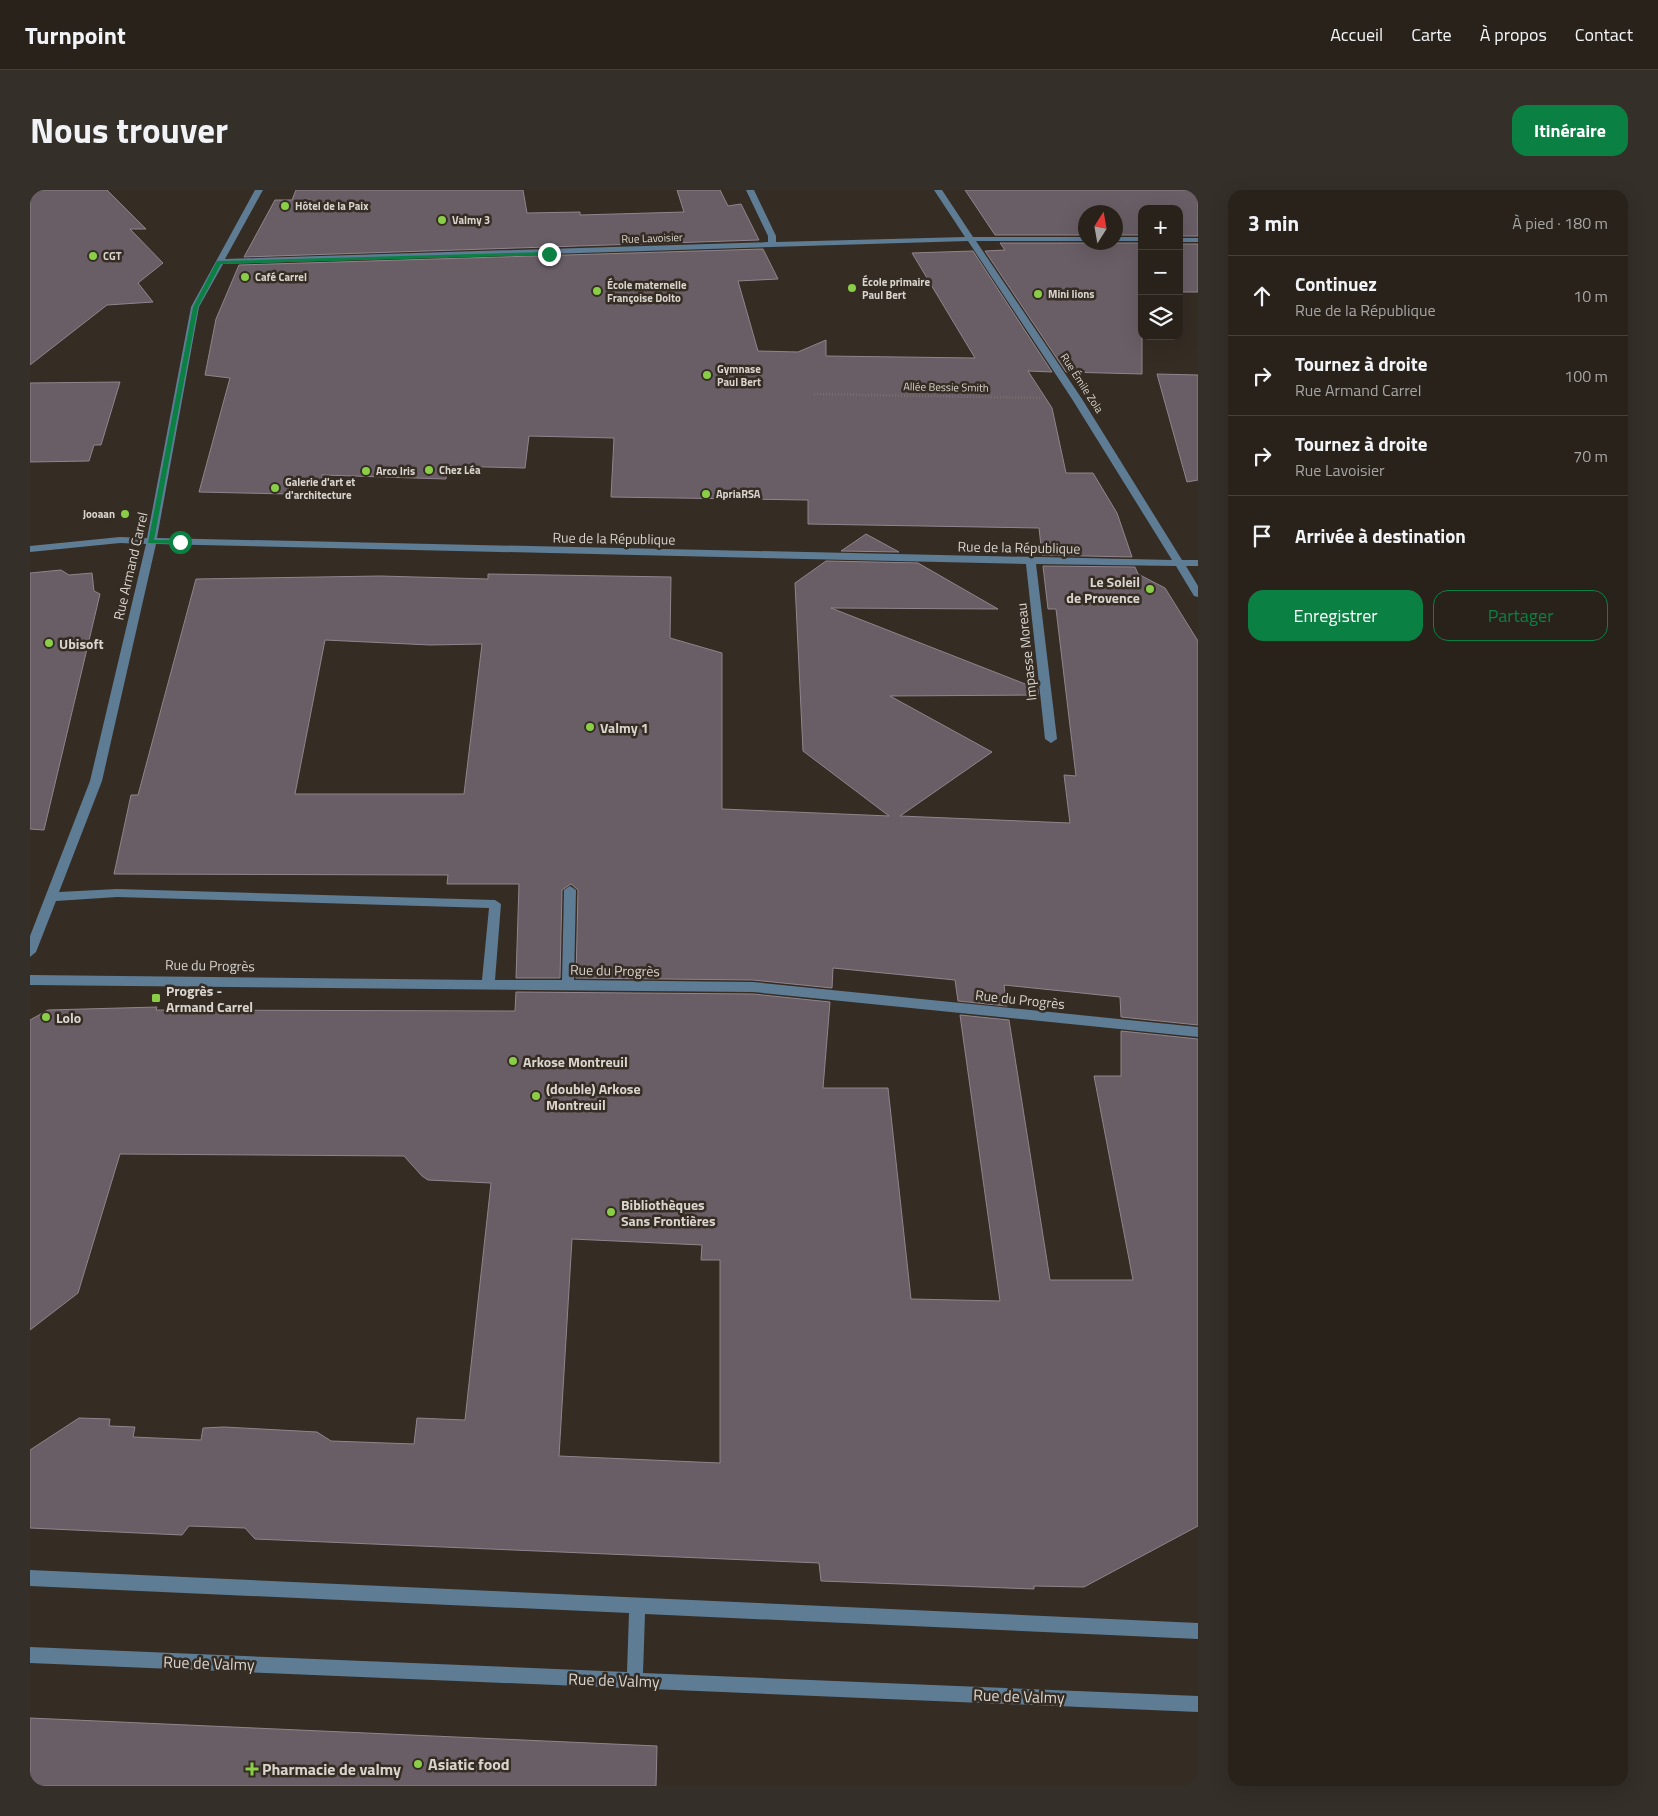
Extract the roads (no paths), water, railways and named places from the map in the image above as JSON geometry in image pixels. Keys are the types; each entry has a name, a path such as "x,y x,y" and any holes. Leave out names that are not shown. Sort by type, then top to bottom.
{"street":[{"name":"Rue Armand Carrel","path":"30,952 96,781 150,542 196,307 259,190"},
{"path":"750,190 772,236 772,245"},
{"name":"Rue Émile Zola","path":"938,190 1078,399 1198,594"},
{"name":"Rue Lavoisier","path":"219,262 549,254 970,239 1078,239"},
{"path":"1123,239 1138,240"},
{"path":"1183,240 1198,240"},
{"name":"Rue de la République","path":"30,548 120,540 1031,561 1198,562"},
{"name":"Impasse Moreau","path":"1031,561 1051,739"},
{"path":"568,984 570,890"},
{"path":"51,898 117,893 495,904 488,984"},
{"name":"Rue du Progrès","path":"30,980 753,987 1198,1032"},
{"path":"30,1578 1198,1631"},
{"path":"636,1681 637,1605"},
{"name":"Rue de Valmy","path":"30,1655 1198,1704"}],"place":[{"name":"Hôtel de la Paix","path":"285,206"},
{"name":"Valmy 3","path":"442,220"},
{"name":"CGT","path":"93,256"},
{"name":"Café Carrel","path":"245,277"},
{"name":"École primaire Paul Bert","path":"852,288"},
{"name":"École maternelle Françoise Dolto","path":"597,291"},
{"name":"Mini lions","path":"1038,294"},
{"name":"Gymnase Paul Bert","path":"707,375"},
{"name":"Chez Léa","path":"429,470"},
{"name":"Arco Iris","path":"366,471"},
{"name":"Galerie d'art et d'architecture","path":"275,488"},
{"name":"ApriaRSA","path":"706,494"},
{"name":"Jooaan","path":"125,514"},
{"name":"Le Soleil de Provence","path":"1150,589"},
{"name":"Ubisoft","path":"49,643"},
{"name":"Valmy 1","path":"590,727"},
{"name":"Progrès - Armand Carrel","path":"156,998"},
{"name":"Lolo","path":"46,1017"},
{"name":"Arkose Montreuil","path":"513,1061"},
{"name":"(double) Arkose Montreuil","path":"536,1096"},
{"name":"Bibliothèques Sans Frontières","path":"611,1212"},
{"name":"Asiatic food","path":"418,1764"},
{"name":"Pharmacie de valmy","path":"252,1769"}]}
